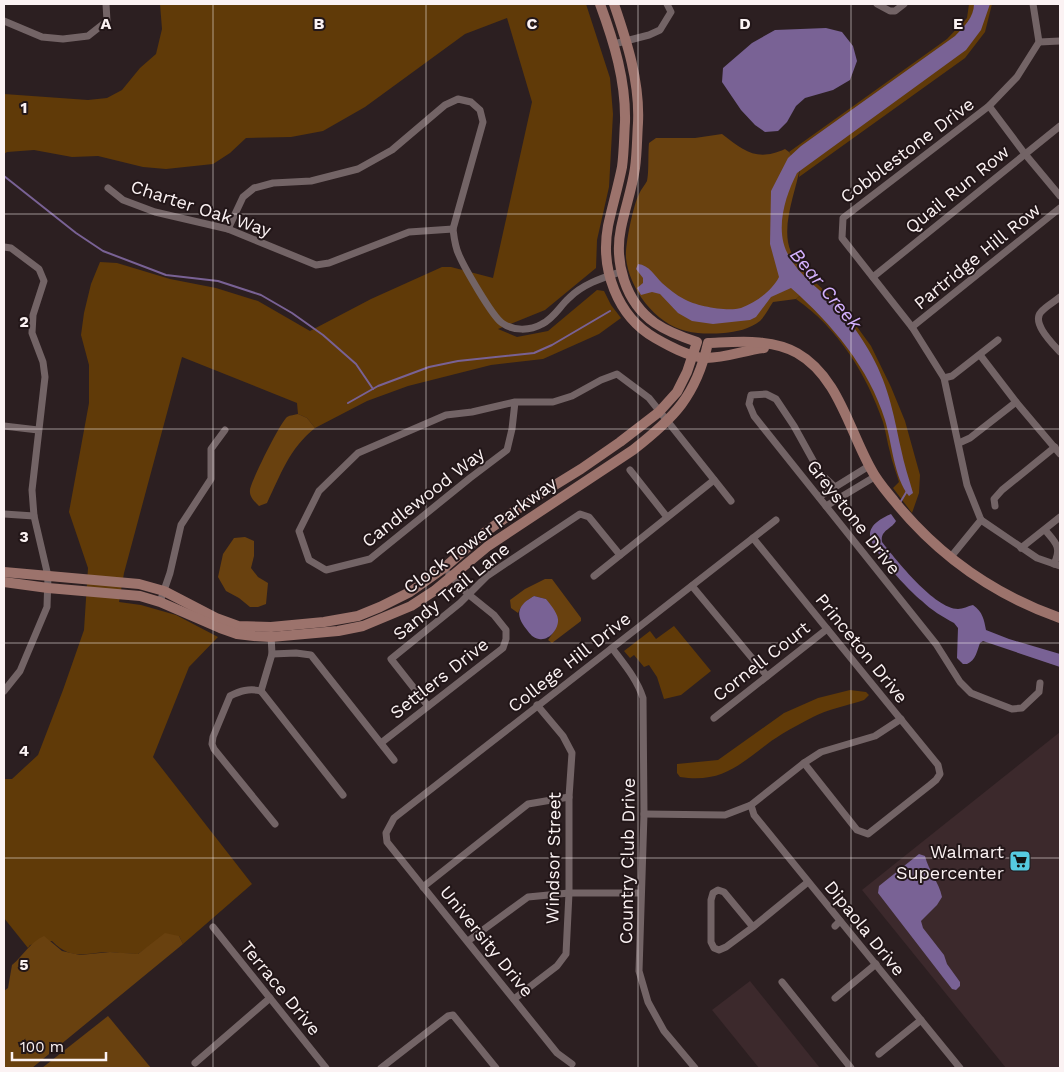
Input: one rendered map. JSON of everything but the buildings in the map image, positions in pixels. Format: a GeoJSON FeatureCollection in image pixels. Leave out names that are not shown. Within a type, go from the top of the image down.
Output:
{"type":"FeatureCollection","features":[{"type":"Feature","properties":{"kind":"street"},"geometry":{"type":"LineString","coordinates":[[4,21],[42,37],[63,39],[88,36],[107,21],[106,4]]}},
{"type":"Feature","properties":{"kind":"street"},"geometry":{"type":"LineString","coordinates":[[600,4],[614,44],[622,82],[625,120],[622,164],[606,241],[609,276],[620,302],[631,318],[646,333],[669,346],[693,355],[704,358],[780,346]]}},
{"type":"Feature","properties":{"kind":"street"},"geometry":{"type":"LineString","coordinates":[[614,4],[627,40],[635,80],[638,120],[635,166],[621,229],[619,248],[620,272],[631,296],[654,322],[674,334],[696,342],[749,342],[780,346],[796,352],[815,366],[832,387],[869,466],[907,517],[950,558],[973,575],[1008,596],[1060,618]]}},
{"type":"Feature","properties":{"kind":"street"},"geometry":{"type":"LineString","coordinates":[[614,44],[649,35],[660,30],[671,12],[667,4]]}},
{"type":"Feature","properties":{"kind":"street"},"geometry":{"type":"LineString","coordinates":[[877,4],[890,11],[895,11],[904,4]]}},
{"type":"Feature","properties":{"kind":"street"},"geometry":{"type":"LineString","coordinates":[[1033,4],[1039,42],[1060,41]]}},
{"type":"Feature","properties":{"kind":"street","name":"Cobblestone Drive"},"geometry":{"type":"LineString","coordinates":[[981,520],[967,485],[944,378],[912,327],[842,238],[843,218],[989,106],[1017,77],[1039,42]]}},
{"type":"Feature","properties":{"kind":"street"},"geometry":{"type":"LineString","coordinates":[[228,230],[243,197],[254,188],[273,183],[311,181],[358,168],[392,150],[445,105],[458,99],[472,102],[480,110],[483,122],[453,229],[458,254],[492,312],[500,321],[512,327],[525,329],[543,324],[574,293],[597,280],[620,272]]}},
{"type":"Feature","properties":{"kind":"street"},"geometry":{"type":"LineString","coordinates":[[989,106],[1060,196]]}},
{"type":"Feature","properties":{"kind":"street"},"geometry":{"type":"LineString","coordinates":[[625,120],[638,120]]}},
{"type":"Feature","properties":{"kind":"street","name":"Quail Run Row"},"geometry":{"type":"LineString","coordinates":[[872,277],[1060,126]]}},
{"type":"Feature","properties":{"kind":"street","name":"Charter Oak Way"},"geometry":{"type":"LineString","coordinates":[[108,188],[123,200],[155,212],[228,230],[316,264],[328,263],[410,232],[453,229]]}},
{"type":"Feature","properties":{"kind":"street","name":"Partridge Hill Row"},"geometry":{"type":"LineString","coordinates":[[912,327],[1060,208]]}},
{"type":"Feature","properties":{"kind":"street"},"geometry":{"type":"LineString","coordinates":[[4,247],[11,248],[39,269],[44,281],[33,315],[32,333],[43,362],[45,377],[32,490],[34,516],[48,576],[47,607],[20,671],[4,691]]}},
{"type":"Feature","properties":{"kind":"street"},"geometry":{"type":"LineString","coordinates":[[1060,297],[1040,313],[1038,319],[1040,328],[1060,352]]}},
{"type":"Feature","properties":{"kind":"street"},"geometry":{"type":"LineString","coordinates":[[944,378],[952,376],[998,340]]}},
{"type":"Feature","properties":{"kind":"street","name":"Clock Tower Parkway"},"geometry":{"type":"LineString","coordinates":[[4,572],[139,584],[164,591],[216,618],[238,626],[271,632],[358,616],[410,592],[444,568],[484,533],[612,447],[659,412],[677,392],[687,372],[696,342]]}},
{"type":"Feature","properties":{"kind":"street","name":"Clock Tower Parkway"},"geometry":{"type":"LineString","coordinates":[[4,582],[140,596],[160,602],[237,634],[338,631],[363,626],[411,606],[434,591],[488,546],[633,450],[652,435],[686,399],[696,383],[708,343]]}},
{"type":"Feature","properties":{"kind":"street"},"geometry":{"type":"LineString","coordinates":[[980,355],[1016,402],[1060,454]]}},
{"type":"Feature","properties":{"kind":"street"},"geometry":{"type":"LineString","coordinates":[[515,402],[553,402],[572,396],[601,380],[617,374],[649,398],[731,501]]}},
{"type":"Feature","properties":{"kind":"street","name":"Greystone Drive"},"geometry":{"type":"LineString","coordinates":[[835,487],[820,473],[794,426],[776,399],[766,394],[751,396],[749,404],[754,416],[936,644],[960,682],[971,692],[1012,709],[1022,708],[1038,692],[1040,683]]}},
{"type":"Feature","properties":{"kind":"street","name":"Candlewood Way"},"geometry":{"type":"LineString","coordinates":[[515,402],[507,450],[370,559],[326,570],[309,560],[299,532],[319,491],[358,453],[446,415],[472,412],[515,402]]}},
{"type":"Feature","properties":{"kind":"street"},"geometry":{"type":"LineString","coordinates":[[959,443],[970,438],[1016,402]]}},
{"type":"Feature","properties":{"kind":"street"},"geometry":{"type":"LineString","coordinates":[[4,426],[38,430]]}},
{"type":"Feature","properties":{"kind":"street"},"geometry":{"type":"LineString","coordinates":[[160,602],[181,525],[212,479],[211,449],[225,430]]}},
{"type":"Feature","properties":{"kind":"street"},"geometry":{"type":"LineString","coordinates":[[995,506],[994,499],[1002,490],[1054,447]]}},
{"type":"Feature","properties":{"kind":"street"},"geometry":{"type":"LineString","coordinates":[[819,497],[869,466]]}},
{"type":"Feature","properties":{"kind":"street"},"geometry":{"type":"LineString","coordinates":[[630,470],[667,517]]}},
{"type":"Feature","properties":{"kind":"street"},"geometry":{"type":"LineString","coordinates":[[826,506],[876,476]]}},
{"type":"Feature","properties":{"kind":"street"},"geometry":{"type":"LineString","coordinates":[[594,576],[714,480]]}},
{"type":"Feature","properties":{"kind":"street"},"geometry":{"type":"LineString","coordinates":[[4,514],[34,516]]}},
{"type":"Feature","properties":{"kind":"street","name":"Sandy Trail Lane"},"geometry":{"type":"LineString","coordinates":[[428,706],[391,659],[460,603],[487,576],[512,558],[550,536],[580,514],[589,517],[620,555]]}},
{"type":"Feature","properties":{"kind":"street"},"geometry":{"type":"LineString","coordinates":[[1021,548],[1060,517]]}},
{"type":"Feature","properties":{"kind":"street","name":"College Hill Drive"},"geometry":{"type":"LineString","coordinates":[[386,833],[394,818],[776,520]]}},
{"type":"Feature","properties":{"kind":"street"},"geometry":{"type":"LineString","coordinates":[[950,558],[981,520],[1037,558],[1057,565],[1057,544],[1046,530]]}},
{"type":"Feature","properties":{"kind":"street","name":"Princeton Drive"},"geometry":{"type":"LineString","coordinates":[[753,538],[938,765],[940,774],[936,780],[868,834],[857,830],[804,763]]}},
{"type":"Feature","properties":{"kind":"street","name":"Settlers Drive"},"geometry":{"type":"LineString","coordinates":[[381,743],[503,648],[506,630],[494,615],[468,594],[444,568]]}},
{"type":"Feature","properties":{"kind":"street"},"geometry":{"type":"LineString","coordinates":[[692,586],[767,676]]}},
{"type":"Feature","properties":{"kind":"street","name":"Cornell Court"},"geometry":{"type":"LineString","coordinates":[[714,718],[827,629]]}},
{"type":"Feature","properties":{"kind":"street"},"geometry":{"type":"LineString","coordinates":[[260,690],[272,654],[271,632]]}},
{"type":"Feature","properties":{"kind":"street","name":"Country Club Drive"},"geometry":{"type":"LineString","coordinates":[[612,648],[640,687],[644,698],[644,814],[639,971],[648,1002],[664,1031],[695,1068]]}},
{"type":"Feature","properties":{"kind":"street"},"geometry":{"type":"LineString","coordinates":[[272,654],[296,653],[310,655],[394,760]]}},
{"type":"Feature","properties":{"kind":"street"},"geometry":{"type":"LineString","coordinates":[[275,824],[214,749],[212,744],[213,737],[230,696],[244,690],[260,690],[343,794]]}},
{"type":"Feature","properties":{"kind":"street","name":"Windsor Street"},"geometry":{"type":"LineString","coordinates":[[514,999],[557,966],[566,954],[569,893],[569,797],[572,753],[563,736],[537,705]]}},
{"type":"Feature","properties":{"kind":"street"},"geometry":{"type":"LineString","coordinates":[[644,814],[725,815],[751,805],[821,752],[875,736],[901,719]]}},
{"type":"Feature","properties":{"kind":"street"},"geometry":{"type":"LineString","coordinates":[[423,887],[528,804],[569,797]]}},
{"type":"Feature","properties":{"kind":"street","name":"Dipaola Drive"},"geometry":{"type":"LineString","coordinates":[[751,805],[754,815],[808,882],[837,924],[876,964],[960,1068]]}},
{"type":"Feature","properties":{"kind":"street","name":"University Drive"},"geometry":{"type":"LineString","coordinates":[[386,833],[387,842],[423,887],[557,1053],[572,1064]]}},
{"type":"Feature","properties":{"kind":"street"},"geometry":{"type":"LineString","coordinates":[[752,927],[724,892],[718,890],[713,893],[711,900],[711,942],[714,948],[722,949],[752,927],[808,882]]}},
{"type":"Feature","properties":{"kind":"street"},"geometry":{"type":"LineString","coordinates":[[468,941],[528,898],[569,893],[640,893]]}},
{"type":"Feature","properties":{"kind":"street","name":"Terrace Drive"},"geometry":{"type":"LineString","coordinates":[[213,926],[326,1068]]}},
{"type":"Feature","properties":{"kind":"street"},"geometry":{"type":"LineString","coordinates":[[835,998],[876,964]]}},
{"type":"Feature","properties":{"kind":"street"},"geometry":{"type":"LineString","coordinates":[[782,982],[851,1068]]}},
{"type":"Feature","properties":{"kind":"street"},"geometry":{"type":"LineString","coordinates":[[195,1063],[270,998]]}},
{"type":"Feature","properties":{"kind":"street"},"geometry":{"type":"LineString","coordinates":[[381,1068],[448,1016],[452,1015],[496,1068]]}},
{"type":"Feature","properties":{"kind":"street"},"geometry":{"type":"LineString","coordinates":[[878,1054],[921,1020]]}},
{"type":"Feature","properties":{"kind":"shaded area"},"geometry":{"type":"Polygon","coordinates":[[[160,4],[586,4],[610,78],[613,114],[609,187],[597,240],[596,268],[545,310],[498,329],[517,337],[548,331],[597,290],[604,291],[611,305],[621,318],[599,334],[543,359],[491,365],[408,386],[367,401],[315,428],[307,418],[298,414],[297,403],[182,357],[124,573],[119,602],[141,605],[176,615],[218,637],[189,667],[153,757],[252,884],[183,944],[179,936],[151,945],[138,954],[111,952],[73,954],[59,948],[52,941],[30,945],[28,948],[4,918],[4,779],[12,779],[38,755],[84,630],[88,568],[69,512],[89,403],[89,365],[81,335],[91,284],[100,262],[117,263],[170,279],[216,288],[258,301],[310,331],[371,299],[442,267],[451,267],[493,278],[532,102],[507,18],[465,34],[365,107],[323,131],[291,137],[246,138],[230,153],[213,164],[166,169],[143,167],[98,156],[72,157],[34,150],[7,152],[4,154],[4,94],[88,100],[107,98],[122,90],[140,68],[156,54],[162,29],[160,4]]]}},
{"type":"Feature","properties":{"kind":"shaded area"},"geometry":{"type":"Polygon","coordinates":[[[969,4],[992,4],[985,32],[965,58],[799,177],[800,167],[789,152],[947,39],[967,18],[969,4]]]}},
{"type":"Feature","properties":{"kind":"shaded area"},"geometry":{"type":"Polygon","coordinates":[[[974,4],[990,4],[981,30],[966,50],[797,173],[785,203],[783,214],[782,236],[793,263],[804,276],[834,303],[857,331],[875,362],[892,410],[913,493],[909,496],[900,480],[885,420],[869,382],[835,332],[791,288],[771,297],[756,317],[750,320],[713,324],[692,321],[678,313],[660,294],[652,292],[641,295],[637,288],[643,283],[643,278],[636,269],[638,264],[645,266],[675,294],[689,302],[704,306],[720,309],[741,308],[763,296],[779,277],[770,244],[771,191],[788,158],[801,146],[955,36],[970,17],[974,4]]]}},
{"type":"Feature","properties":{"kind":"shaded area"},"geometry":{"type":"Polygon","coordinates":[[[826,28],[842,32],[853,46],[857,61],[850,80],[833,90],[805,98],[796,106],[787,122],[778,131],[765,132],[755,125],[741,110],[722,82],[723,68],[752,43],[775,30],[826,28]]]}},
{"type":"Feature","properties":{"kind":"shaded area"},"geometry":{"type":"Polygon","coordinates":[[[722,134],[751,153],[766,155],[785,149],[800,167],[788,221],[788,242],[793,256],[815,282],[796,299],[773,302],[760,321],[747,328],[724,333],[695,333],[675,327],[664,321],[646,303],[632,281],[628,269],[626,258],[627,244],[637,200],[647,181],[649,143],[656,138],[695,138],[722,134]]]}},
{"type":"Feature","properties":{"kind":"shaded area"},"geometry":{"type":"Polygon","coordinates":[[[815,282],[844,309],[871,346],[891,387],[905,421],[920,475],[919,493],[912,513],[893,488],[899,482],[883,422],[860,370],[838,338],[796,299],[815,282]]]}},
{"type":"Feature","properties":{"kind":"shaded area"},"geometry":{"type":"Polygon","coordinates":[[[298,414],[307,418],[315,428],[298,444],[292,453],[267,503],[259,506],[250,495],[255,476],[283,421],[288,416],[298,414]]]}},
{"type":"Feature","properties":{"kind":"shaded area"},"geometry":{"type":"Polygon","coordinates":[[[891,514],[896,521],[884,532],[882,542],[906,571],[928,593],[949,607],[960,609],[973,605],[981,613],[986,630],[1060,654],[1060,667],[983,641],[980,643],[972,660],[967,664],[963,664],[957,658],[958,628],[954,623],[929,607],[909,589],[891,570],[871,541],[870,535],[874,525],[891,514]]]}},
{"type":"Feature","properties":{"kind":"shaded area"},"geometry":{"type":"Polygon","coordinates":[[[245,537],[254,541],[254,556],[251,568],[258,577],[268,583],[266,604],[258,607],[250,607],[226,591],[218,577],[223,554],[234,538],[245,537]]]}},
{"type":"Feature","properties":{"kind":"shaded area"},"geometry":{"type":"Polygon","coordinates":[[[545,579],[552,579],[581,618],[581,621],[552,643],[548,640],[555,630],[558,619],[546,599],[534,596],[521,607],[518,613],[511,608],[510,600],[525,589],[545,579]]]}},
{"type":"Feature","properties":{"kind":"shaded area"},"geometry":{"type":"Polygon","coordinates":[[[534,596],[546,599],[555,611],[558,619],[557,627],[553,634],[543,639],[533,637],[519,615],[521,606],[534,596]]]}},
{"type":"Feature","properties":{"kind":"shaded area"},"geometry":{"type":"Polygon","coordinates":[[[674,626],[711,671],[681,695],[664,699],[657,677],[649,665],[644,667],[634,655],[630,658],[624,651],[650,631],[656,639],[674,626]]]}},
{"type":"Feature","properties":{"kind":"shaded area"},"geometry":{"type":"Polygon","coordinates":[[[850,690],[866,692],[869,695],[864,700],[818,714],[801,723],[769,742],[736,767],[724,773],[712,777],[697,778],[680,777],[677,773],[677,764],[718,760],[784,713],[818,698],[850,690]]]}},
{"type":"Feature","properties":{"kind":"shaded area"},"geometry":{"type":"Polygon","coordinates":[[[1060,732],[1060,1068],[1006,1068],[862,890],[1060,732]]]}},
{"type":"Feature","properties":{"kind":"shaded area"},"geometry":{"type":"Polygon","coordinates":[[[919,854],[925,856],[942,897],[937,905],[921,921],[923,928],[944,955],[947,964],[960,982],[960,986],[956,990],[952,989],[878,893],[879,886],[919,854]]]}},
{"type":"Feature","properties":{"kind":"shaded area"},"geometry":{"type":"Polygon","coordinates":[[[165,933],[179,936],[183,944],[32,1068],[4,1068],[4,991],[8,988],[12,965],[35,942],[44,936],[62,951],[80,955],[110,952],[138,954],[165,933]]]}},
{"type":"Feature","properties":{"kind":"shaded area"},"geometry":{"type":"Polygon","coordinates":[[[750,981],[820,1068],[759,1068],[712,1010],[750,981]]]}},
{"type":"Feature","properties":{"kind":"shaded area"},"geometry":{"type":"Polygon","coordinates":[[[108,1016],[151,1068],[42,1068],[108,1016]]]}},
{"type":"Feature","properties":{"kind":"waterway"},"geometry":{"type":"LineString","coordinates":[[4,176],[76,233],[103,251],[166,275],[218,281],[261,295],[292,313],[323,335],[356,364],[373,389]]}},
{"type":"Feature","properties":{"kind":"waterway"},"geometry":{"type":"LineString","coordinates":[[348,403],[378,386],[429,367],[458,361],[534,353],[552,345],[610,311]]}},
{"type":"Feature","properties":{"kind":"waterway","name":"Bear Creek"},"geometry":{"type":"LineString","coordinates":[[901,501],[907,491]]}},
{"type":"Feature","properties":{"kind":"place","name":"Walmart Supercenter"},"geometry":{"type":"Point","coordinates":[1020,861]}}]}
